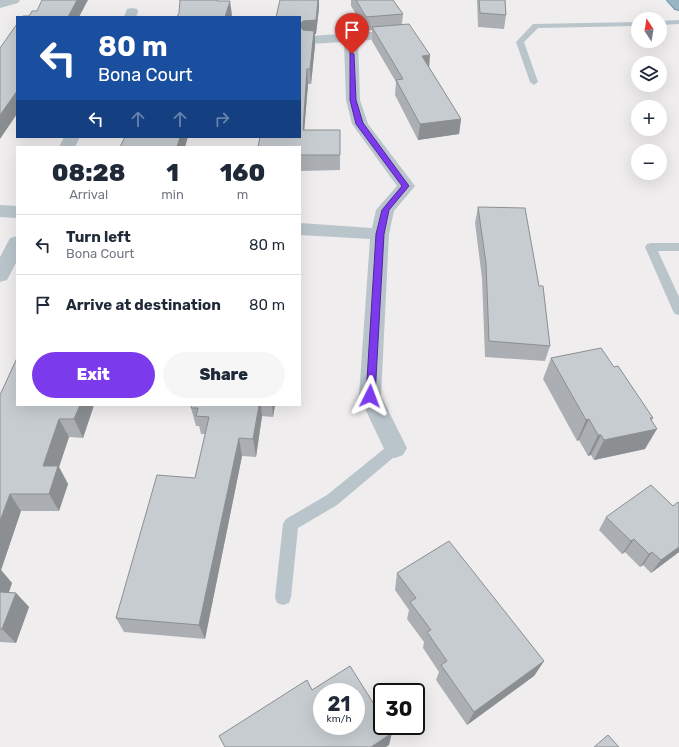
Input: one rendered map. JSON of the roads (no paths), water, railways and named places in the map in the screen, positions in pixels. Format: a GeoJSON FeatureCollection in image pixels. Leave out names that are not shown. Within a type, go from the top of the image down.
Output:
{"type":"FeatureCollection","features":[{"type":"Feature","properties":{"kind":"highway"},"geometry":{"type":"LineString","coordinates":[[673,0],[679,6]]}},
{"type":"Feature","properties":{"kind":"street"},"geometry":{"type":"LineString","coordinates":[[0,4],[14,0]]}},
{"type":"Feature","properties":{"kind":"street"},"geometry":{"type":"LineString","coordinates":[[309,40],[402,34]]}},
{"type":"Feature","properties":{"kind":"street"},"geometry":{"type":"LineString","coordinates":[[351,38],[353,100],[360,124],[406,186],[386,210],[380,234],[370,396],[395,448]]}},
{"type":"Feature","properties":{"kind":"street"},"geometry":{"type":"LineString","coordinates":[[0,211],[16,212]]}},
{"type":"Feature","properties":{"kind":"street"},"geometry":{"type":"LineString","coordinates":[[301,229],[380,234]]}},
{"type":"Feature","properties":{"kind":"street"},"geometry":{"type":"LineString","coordinates":[[0,276],[16,244]]}},
{"type":"Feature","properties":{"kind":"lane"},"geometry":{"type":"LineString","coordinates":[[667,22],[679,22]]}},
{"type":"Feature","properties":{"kind":"lane"},"geometry":{"type":"LineString","coordinates":[[534,82],[520,42],[536,26],[631,24]]}},
{"type":"Feature","properties":{"kind":"lane"},"geometry":{"type":"LineString","coordinates":[[679,247],[651,247],[679,311]]}},
{"type":"Feature","properties":{"kind":"lane"},"geometry":{"type":"LineString","coordinates":[[282,596],[291,524],[332,500],[395,448]]}}]}
